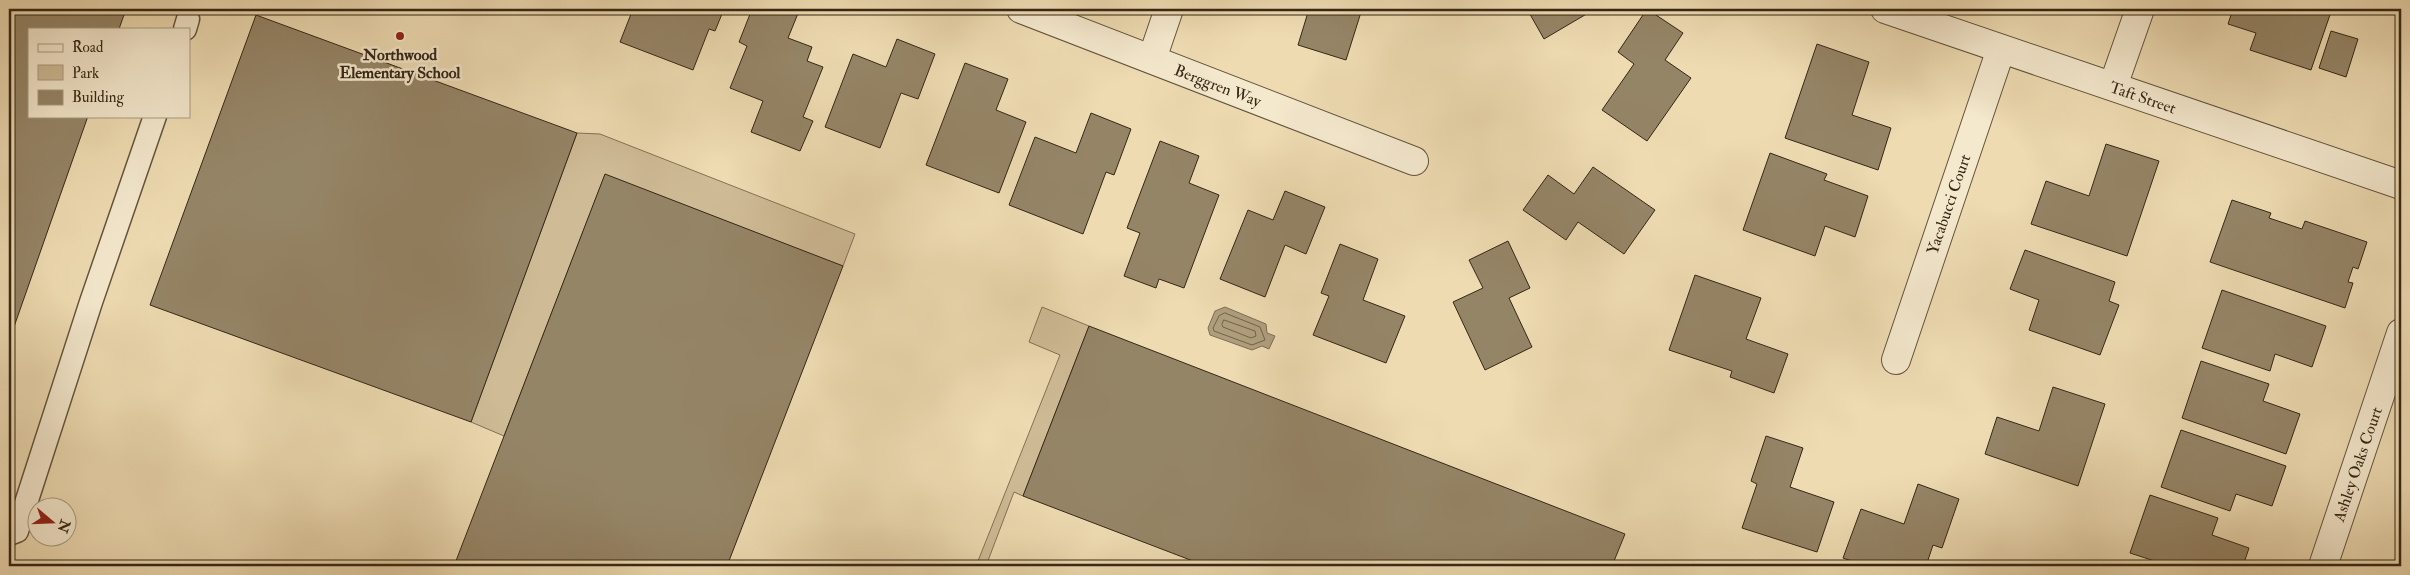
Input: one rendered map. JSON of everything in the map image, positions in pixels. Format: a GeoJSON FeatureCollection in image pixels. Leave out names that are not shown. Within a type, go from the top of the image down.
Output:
{"type":"FeatureCollection","features":[{"type":"Feature","properties":{"kind":"street","name":"Berggren Way"},"geometry":{"type":"LineString","coordinates":[[1021,9],[1414,161]]}},
{"type":"Feature","properties":{"kind":"street"},"geometry":{"type":"LineString","coordinates":[[1152,59],[1169,9]]}},
{"type":"Feature","properties":{"kind":"street","name":"Taft Street"},"geometry":{"type":"LineString","coordinates":[[1885,9],[2401,185]]}},
{"type":"Feature","properties":{"kind":"street"},"geometry":{"type":"LineString","coordinates":[[2113,86],[2140,9]]}},
{"type":"Feature","properties":{"kind":"street","name":"Yacabucci Court"},"geometry":{"type":"LineString","coordinates":[[1896,360],[2001,48]]}},
{"type":"Feature","properties":{"kind":"street","name":"Ashley Oaks Court"},"geometry":{"type":"LineString","coordinates":[[2323,566],[2401,333]]}},
{"type":"Feature","properties":{"kind":"lane"},"geometry":{"type":"LineString","coordinates":[[9,534],[17,531],[91,302],[154,118]]}},
{"type":"Feature","properties":{"kind":"green space"},"geometry":{"type":"Polygon","coordinates":[[[577,133],[600,134],[855,234],[843,266],[605,175],[504,436],[471,422],[577,133]]]}},
{"type":"Feature","properties":{"kind":"green space"},"geometry":{"type":"Polygon","coordinates":[[[1042,307],[1089,326],[1023,496],[1014,492],[986,566],[976,566],[1060,355],[1029,342],[1042,307]]]}},
{"type":"Feature","properties":{"kind":"water"},"geometry":{"type":"Polygon","coordinates":[[[1225,307],[1266,324],[1267,333],[1275,336],[1269,349],[1262,346],[1252,350],[1210,335],[1208,328],[1215,311],[1225,307]]]}},
{"type":"Feature","properties":{"kind":"building"},"geometry":{"type":"Polygon","coordinates":[[[9,9],[126,9],[119,28],[28,28],[28,118],[87,118],[9,341],[9,9]]]}},
{"type":"Feature","properties":{"kind":"building"},"geometry":{"type":"Polygon","coordinates":[[[633,9],[724,9],[715,31],[709,29],[693,70],[620,42],[633,9]]]}},
{"type":"Feature","properties":{"kind":"building"},"geometry":{"type":"Polygon","coordinates":[[[752,9],[793,9],[799,11],[788,38],[812,47],[807,61],[823,67],[803,117],[813,121],[800,151],[751,132],[763,101],[730,88],[747,46],[739,42],[752,9]]]}},
{"type":"Feature","properties":{"kind":"building"},"geometry":{"type":"Polygon","coordinates":[[[1309,9],[1362,9],[1346,60],[1298,45],[1309,9]]]}},
{"type":"Feature","properties":{"kind":"building"},"geometry":{"type":"Polygon","coordinates":[[[1527,9],[1595,9],[1544,39],[1527,9]]]}},
{"type":"Feature","properties":{"kind":"building"},"geometry":{"type":"Polygon","coordinates":[[[1647,9],[1683,33],[1665,60],[1691,78],[1647,141],[1602,110],[1634,64],[1618,52],[1647,9]]]}},
{"type":"Feature","properties":{"kind":"building"},"geometry":{"type":"Polygon","coordinates":[[[2233,9],[2332,9],[2311,70],[2250,50],[2256,33],[2228,24],[2233,9]]]}},
{"type":"Feature","properties":{"kind":"building"},"geometry":{"type":"Polygon","coordinates":[[[256,15],[577,133],[471,422],[150,305],[256,15]]]}},
{"type":"Feature","properties":{"kind":"building"},"geometry":{"type":"Polygon","coordinates":[[[2331,31],[2358,39],[2346,77],[2319,68],[2331,31]]]}},
{"type":"Feature","properties":{"kind":"building"},"geometry":{"type":"Polygon","coordinates":[[[897,39],[935,54],[918,99],[901,93],[880,148],[825,127],[853,54],[886,67],[897,39]]]}},
{"type":"Feature","properties":{"kind":"building"},"geometry":{"type":"Polygon","coordinates":[[[1817,44],[1869,62],[1852,115],[1891,128],[1878,170],[1785,138],[1817,44]]]}},
{"type":"Feature","properties":{"kind":"building"},"geometry":{"type":"Polygon","coordinates":[[[965,63],[1008,79],[996,110],[1026,122],[999,193],[926,165],[965,63]]]}},
{"type":"Feature","properties":{"kind":"building"},"geometry":{"type":"Polygon","coordinates":[[[1091,113],[1131,129],[1114,175],[1106,172],[1083,234],[1009,205],[1035,137],[1076,153],[1091,113]]]}},
{"type":"Feature","properties":{"kind":"building"},"geometry":{"type":"Polygon","coordinates":[[[1160,141],[1199,156],[1189,183],[1219,195],[1184,288],[1159,279],[1156,288],[1124,276],[1140,233],[1127,228],[1160,141]]]}},
{"type":"Feature","properties":{"kind":"building"},"geometry":{"type":"Polygon","coordinates":[[[2106,144],[2159,161],[2127,256],[2031,224],[2046,181],[2089,196],[2106,144]]]}},
{"type":"Feature","properties":{"kind":"building"},"geometry":{"type":"Polygon","coordinates":[[[1770,153],[1827,174],[1824,180],[1868,196],[1855,237],[1825,226],[1815,256],[1743,230],[1770,153]]]}},
{"type":"Feature","properties":{"kind":"building"},"geometry":{"type":"Polygon","coordinates":[[[1593,167],[1655,210],[1624,254],[1578,222],[1566,240],[1523,210],[1548,175],[1574,194],[1593,167]]]}},
{"type":"Feature","properties":{"kind":"building"},"geometry":{"type":"Polygon","coordinates":[[[605,174],[843,266],[727,566],[454,566],[605,174]]]}},
{"type":"Feature","properties":{"kind":"building"},"geometry":{"type":"Polygon","coordinates":[[[1285,191],[1325,207],[1306,254],[1285,245],[1265,297],[1220,279],[1248,210],[1273,220],[1285,191]]]}},
{"type":"Feature","properties":{"kind":"building"},"geometry":{"type":"Polygon","coordinates":[[[2232,200],[2271,213],[2269,218],[2302,229],[2305,221],[2367,242],[2358,269],[2353,267],[2348,282],[2353,283],[2345,308],[2210,262],[2232,200]]]}},
{"type":"Feature","properties":{"kind":"building"},"geometry":{"type":"Polygon","coordinates":[[[1508,241],[1530,288],[1509,298],[1532,347],[1485,370],[1453,302],[1483,288],[1469,260],[1508,241]]]}},
{"type":"Feature","properties":{"kind":"building"},"geometry":{"type":"Polygon","coordinates":[[[1340,244],[1378,259],[1363,300],[1405,316],[1386,363],[1313,335],[1329,296],[1321,293],[1340,244]]]}},
{"type":"Feature","properties":{"kind":"building"},"geometry":{"type":"Polygon","coordinates":[[[2025,250],[2115,282],[2109,301],[2119,305],[2100,355],[2029,330],[2039,300],[2010,289],[2025,250]]]}},
{"type":"Feature","properties":{"kind":"building"},"geometry":{"type":"Polygon","coordinates":[[[1695,275],[1761,298],[1746,339],[1788,354],[1774,393],[1730,377],[1732,371],[1669,350],[1695,275]]]}},
{"type":"Feature","properties":{"kind":"building"},"geometry":{"type":"Polygon","coordinates":[[[2222,290],[2326,326],[2312,367],[2275,354],[2270,371],[2202,348],[2222,290]]]}},
{"type":"Feature","properties":{"kind":"building"},"geometry":{"type":"Polygon","coordinates":[[[1089,326],[1625,534],[1612,566],[1206,566],[1023,496],[1089,326]]]}},
{"type":"Feature","properties":{"kind":"building"},"geometry":{"type":"Polygon","coordinates":[[[2201,361],[2269,384],[2263,401],[2300,414],[2286,454],[2182,418],[2201,361]]]}},
{"type":"Feature","properties":{"kind":"building"},"geometry":{"type":"Polygon","coordinates":[[[2053,387],[2105,404],[2078,486],[1985,454],[1997,417],[2039,431],[2053,387]]]}},
{"type":"Feature","properties":{"kind":"building"},"geometry":{"type":"Polygon","coordinates":[[[2181,430],[2286,466],[2272,506],[2236,494],[2230,511],[2161,487],[2181,430]]]}},
{"type":"Feature","properties":{"kind":"building"},"geometry":{"type":"Polygon","coordinates":[[[1766,436],[1803,448],[1790,487],[1834,502],[1817,552],[1742,528],[1757,484],[1751,481],[1766,436]]]}},
{"type":"Feature","properties":{"kind":"building"},"geometry":{"type":"Polygon","coordinates":[[[1918,484],[1959,499],[1942,548],[1933,545],[1926,566],[1866,566],[1843,558],[1861,509],[1904,524],[1918,484]]]}},
{"type":"Feature","properties":{"kind":"building"},"geometry":{"type":"Polygon","coordinates":[[[2150,495],[2218,518],[2212,535],[2249,548],[2243,566],[2170,566],[2130,553],[2150,495]]]}},
{"type":"Feature","properties":{"kind":"place","name":"Northwood Elementary School"},"geometry":{"type":"Point","coordinates":[400,36]}}]}
